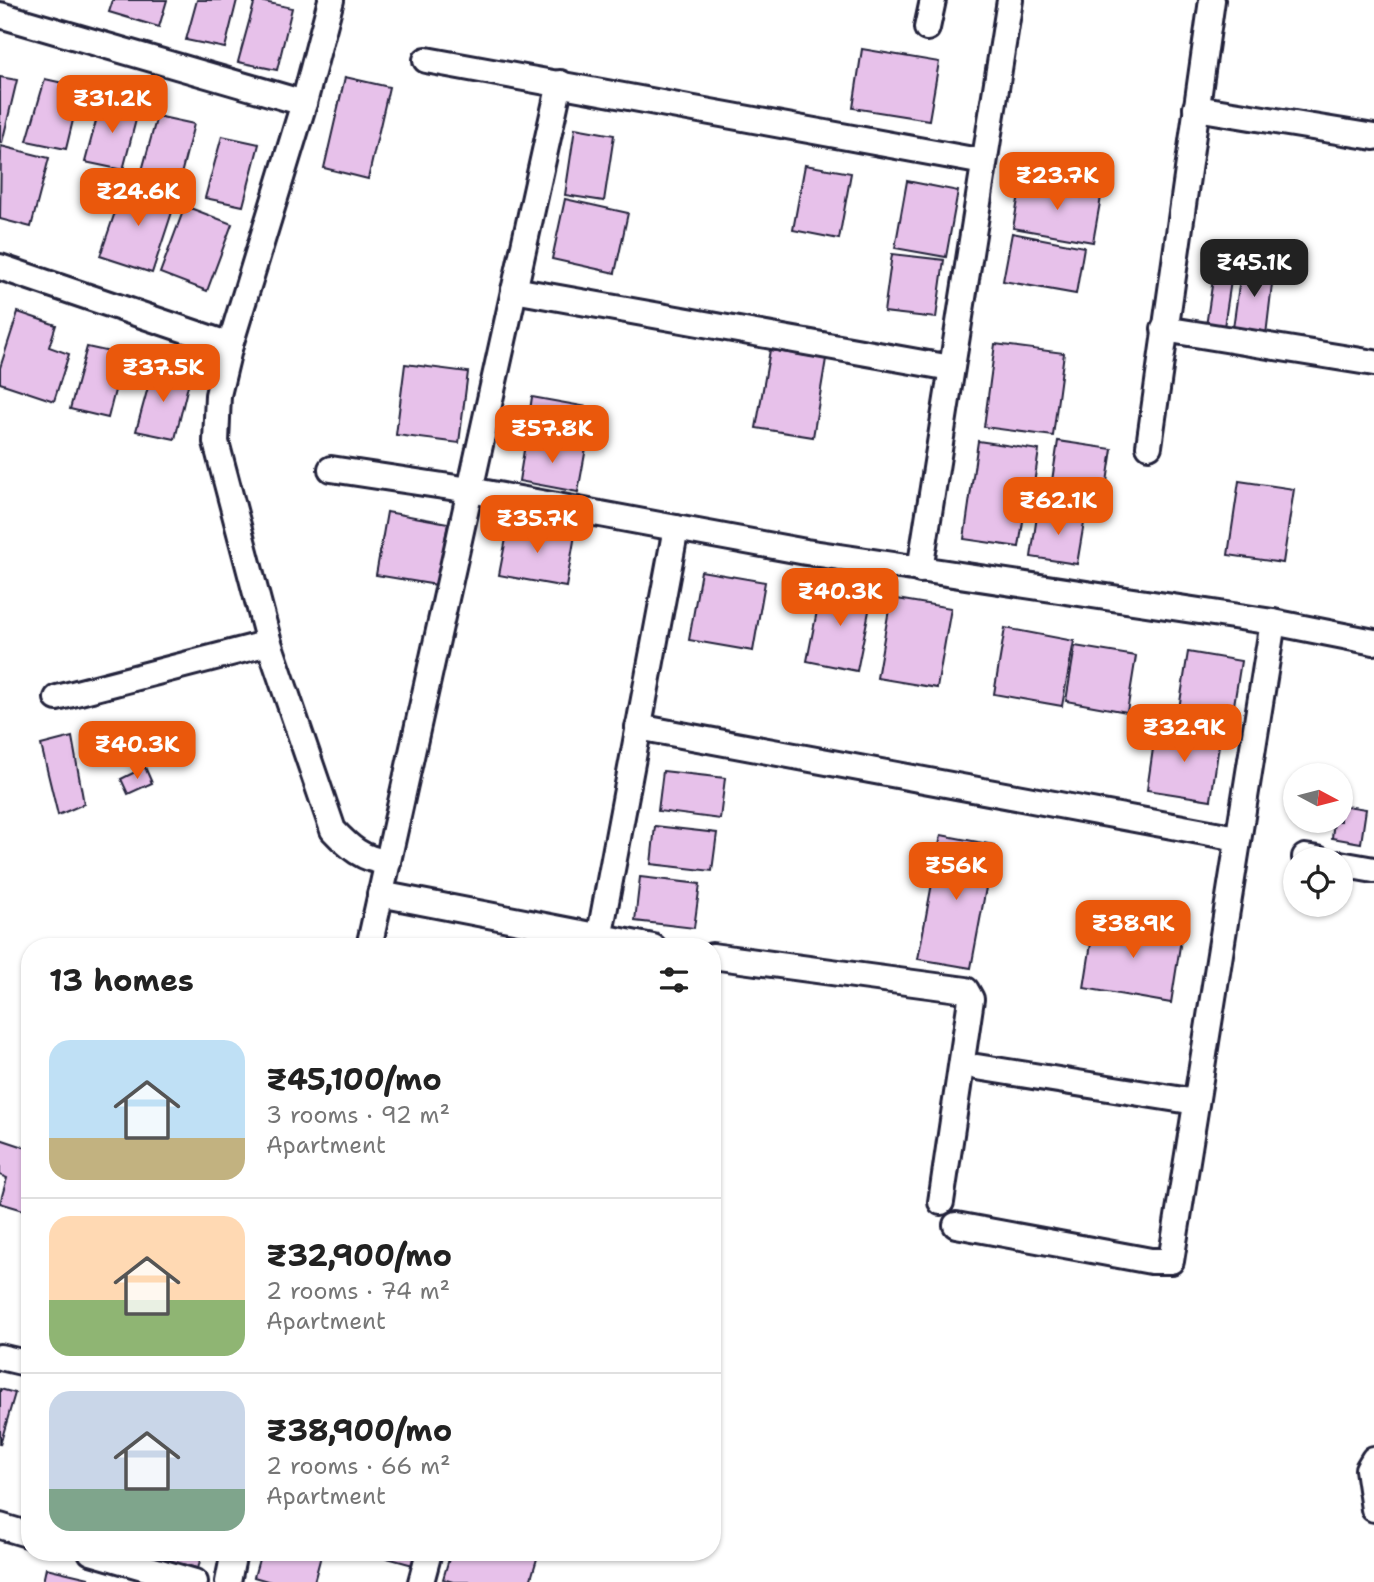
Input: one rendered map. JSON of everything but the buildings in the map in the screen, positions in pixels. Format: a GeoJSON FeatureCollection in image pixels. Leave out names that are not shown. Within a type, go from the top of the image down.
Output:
{"type":"FeatureCollection","features":[{"type":"Feature","properties":{"kind":"street"},"geometry":{"type":"LineString","coordinates":[[331,0],[304,103],[230,345],[218,395],[216,442],[269,643],[333,830],[352,850],[374,861],[388,862]]}},
{"type":"Feature","properties":{"kind":"street"},"geometry":{"type":"LineString","coordinates":[[927,28],[933,0]]}},
{"type":"Feature","properties":{"kind":"street"},"geometry":{"type":"LineString","coordinates":[[920,570],[1010,0]]}},
{"type":"Feature","properties":{"kind":"street"},"geometry":{"type":"LineString","coordinates":[[1149,446],[1212,0]]}},
{"type":"Feature","properties":{"kind":"street"},"geometry":{"type":"LineString","coordinates":[[0,15],[304,103]]}},
{"type":"Feature","properties":{"kind":"street"},"geometry":{"type":"LineString","coordinates":[[426,60],[984,162]]}},
{"type":"Feature","properties":{"kind":"street"},"geometry":{"type":"LineString","coordinates":[[371,938],[560,83]]}},
{"type":"Feature","properties":{"kind":"street"},"geometry":{"type":"LineString","coordinates":[[1196,108],[1374,136]]}},
{"type":"Feature","properties":{"kind":"street"},"geometry":{"type":"LineString","coordinates":[[0,267],[230,345]]}},
{"type":"Feature","properties":{"kind":"street"},"geometry":{"type":"LineString","coordinates":[[514,290],[951,368]]}},
{"type":"Feature","properties":{"kind":"street"},"geometry":{"type":"LineString","coordinates":[[1164,329],[1374,363]]}},
{"type":"Feature","properties":{"kind":"street"},"geometry":{"type":"LineString","coordinates":[[331,469],[470,490],[920,570],[1273,622],[1374,642]]}},
{"type":"Feature","properties":{"kind":"street"},"geometry":{"type":"LineString","coordinates":[[599,938],[676,528]]}},
{"type":"Feature","properties":{"kind":"street"},"geometry":{"type":"LineString","coordinates":[[956,1225],[1151,1261],[1171,1261],[1273,622]]}},
{"type":"Feature","properties":{"kind":"street"},"geometry":{"type":"LineString","coordinates":[[57,698],[269,643]]}},
{"type":"Feature","properties":{"kind":"street"},"geometry":{"type":"LineString","coordinates":[[638,727],[1237,838]]}},
{"type":"Feature","properties":{"kind":"street"},"geometry":{"type":"LineString","coordinates":[[1353,866],[1374,870]]}},
{"type":"Feature","properties":{"kind":"street"},"geometry":{"type":"LineString","coordinates":[[380,894],[594,938]]}},
{"type":"Feature","properties":{"kind":"street"},"geometry":{"type":"LineString","coordinates":[[721,957],[966,990],[971,999],[941,1202]]}},
{"type":"Feature","properties":{"kind":"street"},"geometry":{"type":"LineString","coordinates":[[977,1067],[1196,1102]]}},
{"type":"Feature","properties":{"kind":"street"},"geometry":{"type":"LineString","coordinates":[[0,1357],[21,1362]]}},
{"type":"Feature","properties":{"kind":"street"},"geometry":{"type":"LineString","coordinates":[[1374,1459],[1368,1469],[1374,1509]]}},
{"type":"Feature","properties":{"kind":"street"},"geometry":{"type":"LineString","coordinates":[[0,1526],[21,1532]]}},
{"type":"Feature","properties":{"kind":"street"},"geometry":{"type":"LineString","coordinates":[[122,1561],[195,1582]]}},
{"type":"Feature","properties":{"kind":"street"},"geometry":{"type":"LineString","coordinates":[[228,1582],[232,1561]]}},
{"type":"Feature","properties":{"kind":"street"},"geometry":{"type":"LineString","coordinates":[[421,1582],[427,1561]]}}]}
